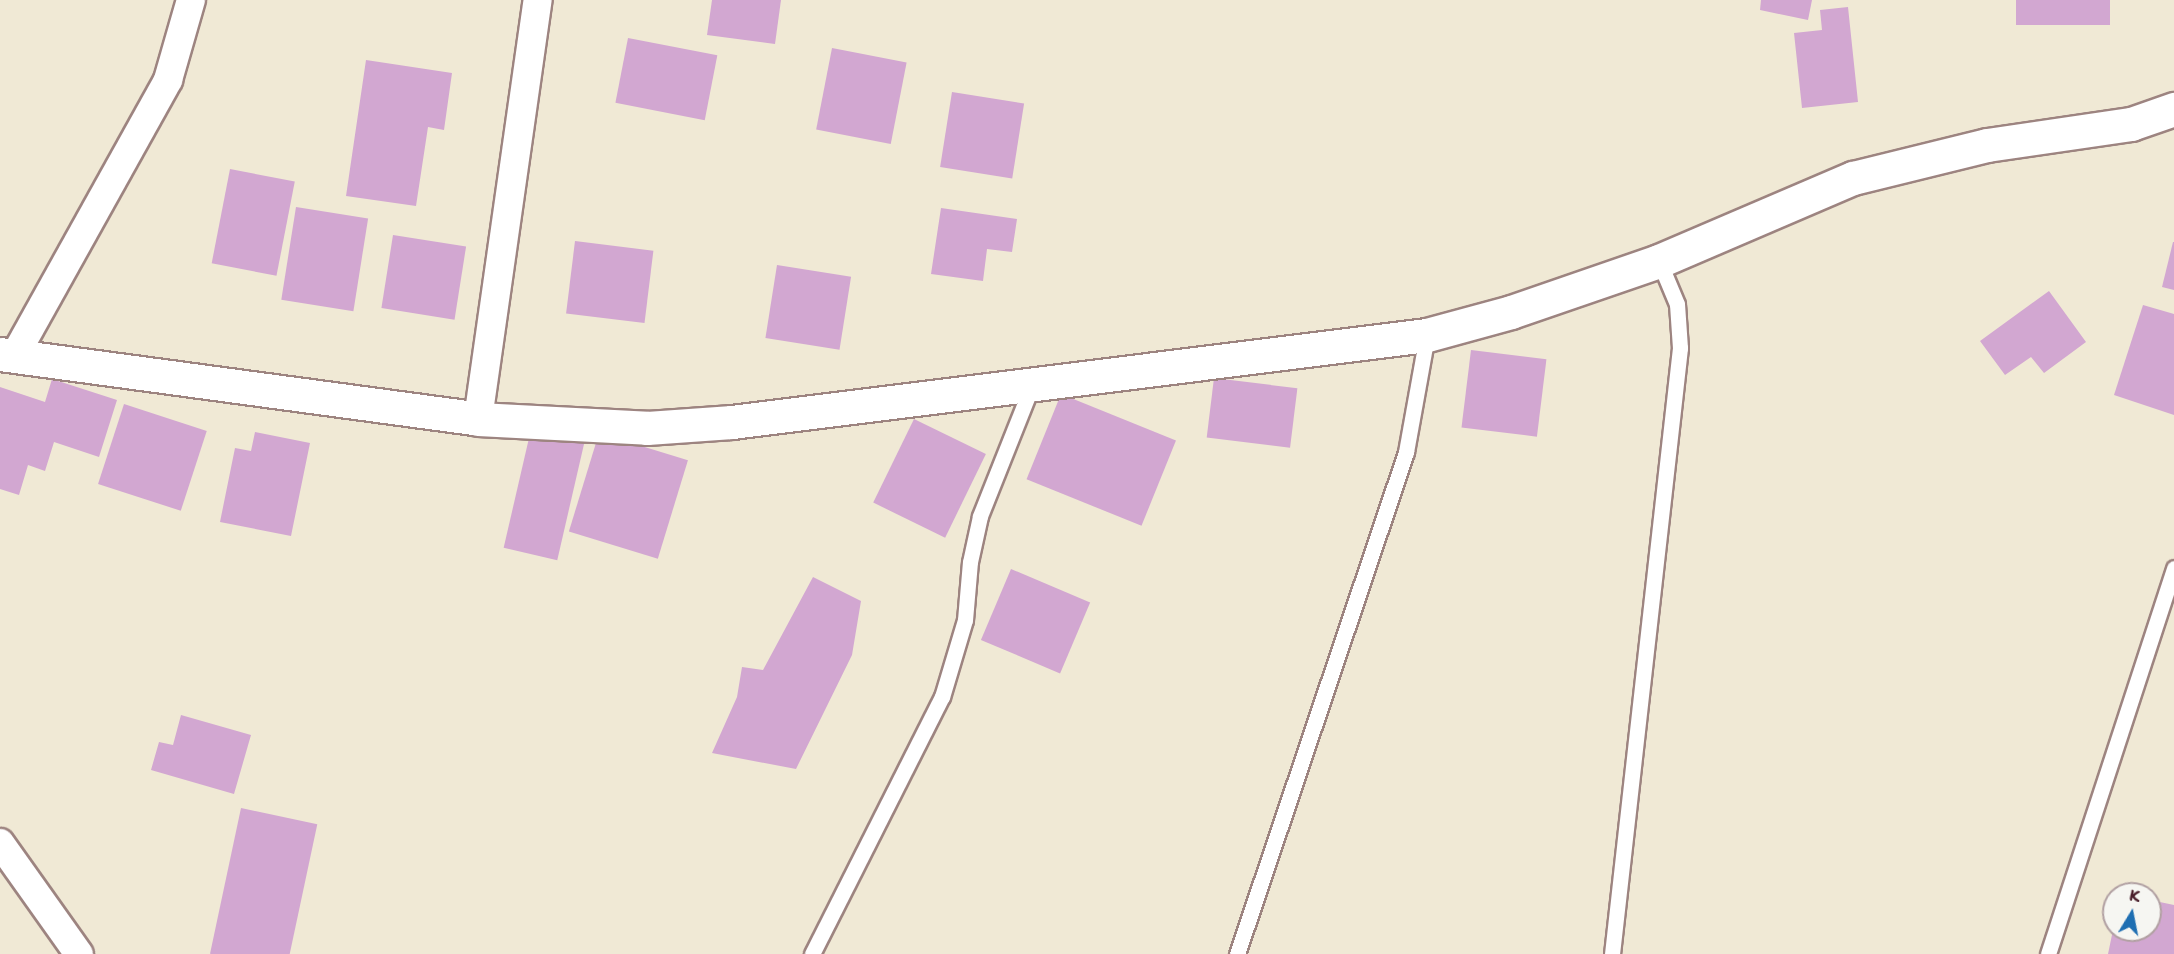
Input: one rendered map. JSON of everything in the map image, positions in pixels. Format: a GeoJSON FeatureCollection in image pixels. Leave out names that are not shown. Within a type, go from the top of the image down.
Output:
{"type":"FeatureCollection","features":[{"type":"Feature","properties":{"kind":"street"},"geometry":{"type":"LineString","coordinates":[[191,0],[180,51],[168,80],[7,355],[478,419],[647,428],[732,422],[1427,335],[1511,312],[1659,261],[1853,178],[1987,145],[2131,124],[2174,109]]}},
{"type":"Feature","properties":{"kind":"street"},"geometry":{"type":"LineString","coordinates":[[478,419],[538,0]]}},
{"type":"Feature","properties":{"kind":"street"},"geometry":{"type":"LineString","coordinates":[[0,843],[79,954]]}},
{"type":"Feature","properties":{"kind":"lane"},"geometry":{"type":"LineString","coordinates":[[1612,954],[1680,348],[1677,304],[1659,261]]}},
{"type":"Feature","properties":{"kind":"lane"},"geometry":{"type":"LineString","coordinates":[[1237,954],[1406,452],[1427,335]]}},
{"type":"Feature","properties":{"kind":"lane"},"geometry":{"type":"LineString","coordinates":[[812,954],[942,698],[965,620],[970,562],[980,516],[1032,383]]}},
{"type":"Feature","properties":{"kind":"lane"},"geometry":{"type":"LineString","coordinates":[[2048,954],[2174,568]]}},
{"type":"Feature","properties":{"kind":"building"},"geometry":{"type":"Polygon","coordinates":[[[712,0],[781,0],[775,44],[707,35],[712,0]]]}},
{"type":"Feature","properties":{"kind":"building"},"geometry":{"type":"Polygon","coordinates":[[[1761,0],[1812,0],[1808,20],[1760,10],[1761,0]]]}},
{"type":"Feature","properties":{"kind":"building"},"geometry":{"type":"Polygon","coordinates":[[[2016,0],[2110,0],[2110,25],[2016,25],[2016,0]]]}},
{"type":"Feature","properties":{"kind":"building"},"geometry":{"type":"Polygon","coordinates":[[[1848,7],[1858,102],[1802,108],[1794,33],[1822,30],[1820,10],[1848,7]]]}},
{"type":"Feature","properties":{"kind":"building"},"geometry":{"type":"Polygon","coordinates":[[[628,38],[717,55],[705,120],[615,103],[628,38]]]}},
{"type":"Feature","properties":{"kind":"building"},"geometry":{"type":"Polygon","coordinates":[[[832,48],[907,63],[891,144],[816,129],[832,48]]]}},
{"type":"Feature","properties":{"kind":"building"},"geometry":{"type":"Polygon","coordinates":[[[366,60],[452,73],[444,130],[428,127],[416,206],[346,196],[366,60]]]}},
{"type":"Feature","properties":{"kind":"building"},"geometry":{"type":"Polygon","coordinates":[[[952,92],[1024,103],[1012,178],[940,167],[952,92]]]}},
{"type":"Feature","properties":{"kind":"building"},"geometry":{"type":"Polygon","coordinates":[[[230,169],[295,182],[276,276],[212,263],[230,169]]]}},
{"type":"Feature","properties":{"kind":"building"},"geometry":{"type":"Polygon","coordinates":[[[296,207],[368,218],[353,311],[281,300],[296,207]]]}},
{"type":"Feature","properties":{"kind":"building"},"geometry":{"type":"Polygon","coordinates":[[[941,208],[1017,219],[1012,252],[987,249],[983,281],[931,274],[941,208]]]}},
{"type":"Feature","properties":{"kind":"building"},"geometry":{"type":"Polygon","coordinates":[[[393,235],[466,247],[455,320],[381,308],[393,235]]]}},
{"type":"Feature","properties":{"kind":"building"},"geometry":{"type":"Polygon","coordinates":[[[575,241],[653,251],[645,323],[566,313],[575,241]]]}},
{"type":"Feature","properties":{"kind":"building"},"geometry":{"type":"Polygon","coordinates":[[[2174,242],[2174,290],[2162,287],[2174,242]]]}},
{"type":"Feature","properties":{"kind":"building"},"geometry":{"type":"Polygon","coordinates":[[[777,265],[851,277],[840,350],[765,338],[777,265]]]}},
{"type":"Feature","properties":{"kind":"building"},"geometry":{"type":"Polygon","coordinates":[[[2049,291],[2086,342],[2044,373],[2031,357],[2005,375],[1980,341],[2049,291]]]}},
{"type":"Feature","properties":{"kind":"building"},"geometry":{"type":"Polygon","coordinates":[[[2143,305],[2174,314],[2174,415],[2114,395],[2143,305]]]}},
{"type":"Feature","properties":{"kind":"building"},"geometry":{"type":"Polygon","coordinates":[[[1471,350],[1546,359],[1537,437],[1461,427],[1471,350]]]}},
{"type":"Feature","properties":{"kind":"building"},"geometry":{"type":"Polygon","coordinates":[[[1214,378],[1297,388],[1290,448],[1207,438],[1214,378]]]}},
{"type":"Feature","properties":{"kind":"building"},"geometry":{"type":"Polygon","coordinates":[[[52,379],[117,400],[99,457],[54,442],[45,471],[28,465],[19,495],[0,489],[0,387],[45,402],[52,379]]]}},
{"type":"Feature","properties":{"kind":"building"},"geometry":{"type":"Polygon","coordinates":[[[1061,394],[1176,440],[1142,526],[1027,479],[1061,394]]]}},
{"type":"Feature","properties":{"kind":"building"},"geometry":{"type":"Polygon","coordinates":[[[124,404],[207,431],[181,511],[98,484],[124,404]]]}},
{"type":"Feature","properties":{"kind":"building"},"geometry":{"type":"Polygon","coordinates":[[[914,419],[986,454],[945,538],[873,503],[914,419]]]}},
{"type":"Feature","properties":{"kind":"building"},"geometry":{"type":"Polygon","coordinates":[[[532,425],[586,437],[557,560],[504,548],[532,425]]]}},
{"type":"Feature","properties":{"kind":"building"},"geometry":{"type":"Polygon","coordinates":[[[255,432],[310,443],[291,536],[220,522],[235,448],[251,451],[255,432]]]}},
{"type":"Feature","properties":{"kind":"building"},"geometry":{"type":"Polygon","coordinates":[[[599,433],[688,460],[658,559],[569,531],[599,433]]]}},
{"type":"Feature","properties":{"kind":"building"},"geometry":{"type":"Polygon","coordinates":[[[1011,569],[1090,603],[1060,673],[981,640],[1011,569]]]}},
{"type":"Feature","properties":{"kind":"building"},"geometry":{"type":"Polygon","coordinates":[[[813,577],[861,601],[852,655],[796,769],[712,753],[737,697],[742,667],[763,670],[813,577]]]}},
{"type":"Feature","properties":{"kind":"building"},"geometry":{"type":"Polygon","coordinates":[[[181,715],[251,735],[234,794],[151,770],[159,742],[173,745],[181,715]]]}},
{"type":"Feature","properties":{"kind":"building"},"geometry":{"type":"Polygon","coordinates":[[[241,808],[317,824],[290,954],[210,954],[241,808]]]}},
{"type":"Feature","properties":{"kind":"building"},"geometry":{"type":"Polygon","coordinates":[[[2162,902],[2174,905],[2174,954],[2108,954],[2110,942],[2162,942],[2162,902]]]}}]}
